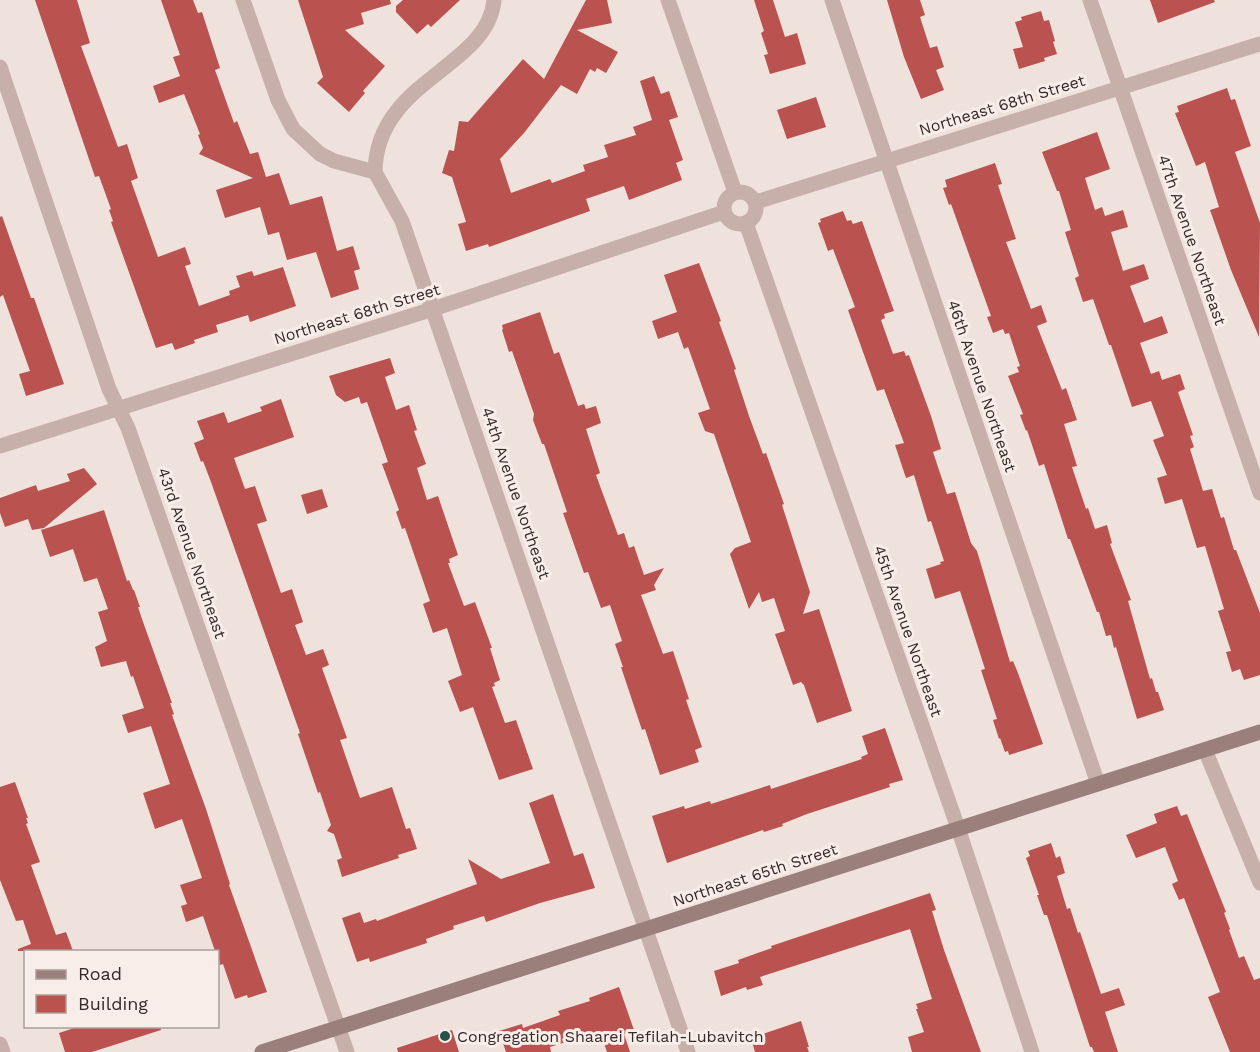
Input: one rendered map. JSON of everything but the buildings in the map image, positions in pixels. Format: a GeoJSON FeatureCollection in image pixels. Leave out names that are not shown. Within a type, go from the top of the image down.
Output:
{"type":"FeatureCollection","features":[{"type":"Feature","properties":{"kind":"main road","name":"Northeast 65th Street"},"geometry":{"type":"LineString","coordinates":[[262,1052],[1260,732]]}},
{"type":"Feature","properties":{"kind":"street"},"geometry":{"type":"LineString","coordinates":[[243,0],[278,100],[293,129],[320,154],[350,167],[375,172],[375,155],[389,121],[411,94],[478,36],[490,16],[494,0]]}},
{"type":"Feature","properties":{"kind":"street"},"geometry":{"type":"LineString","coordinates":[[668,0],[735,192]]}},
{"type":"Feature","properties":{"kind":"street","name":"46th Avenue Northeast"},"geometry":{"type":"LineString","coordinates":[[832,0],[1098,784]]}},
{"type":"Feature","properties":{"kind":"street","name":"47th Avenue Northeast"},"geometry":{"type":"LineString","coordinates":[[1090,0],[1260,493]]}},
{"type":"Feature","properties":{"kind":"street","name":"Northeast 68th Street"},"geometry":{"type":"LineString","coordinates":[[756,202],[1260,44]]}},
{"type":"Feature","properties":{"kind":"street","name":"43rd Avenue Northeast"},"geometry":{"type":"LineString","coordinates":[[0,67],[109,388],[129,428],[347,1052]]}},
{"type":"Feature","properties":{"kind":"street","name":"44th Avenue Northeast"},"geometry":{"type":"LineString","coordinates":[[375,172],[402,221],[688,1052]]}},
{"type":"Feature","properties":{"kind":"street"},"geometry":{"type":"LineString","coordinates":[[744,191],[756,202],[755,214],[746,223],[734,223],[724,212],[725,201],[735,192],[744,191]]}},
{"type":"Feature","properties":{"kind":"street","name":"Northeast 68th Street"},"geometry":{"type":"LineString","coordinates":[[0,446],[433,309],[724,212]]}},
{"type":"Feature","properties":{"kind":"street","name":"45th Avenue Northeast"},"geometry":{"type":"LineString","coordinates":[[746,223],[958,828],[1032,1052]]}},
{"type":"Feature","properties":{"kind":"street"},"geometry":{"type":"LineString","coordinates":[[1205,750],[1260,883]]}},
{"type":"Feature","properties":{"kind":"street"},"geometry":{"type":"LineString","coordinates":[[0,1044],[3,1052]]}},
{"type":"Feature","properties":{"kind":"place","name":"Congregation Shaarei Tefilah-Lubavitch"},"geometry":{"type":"Point","coordinates":[445,1036]}}]}
